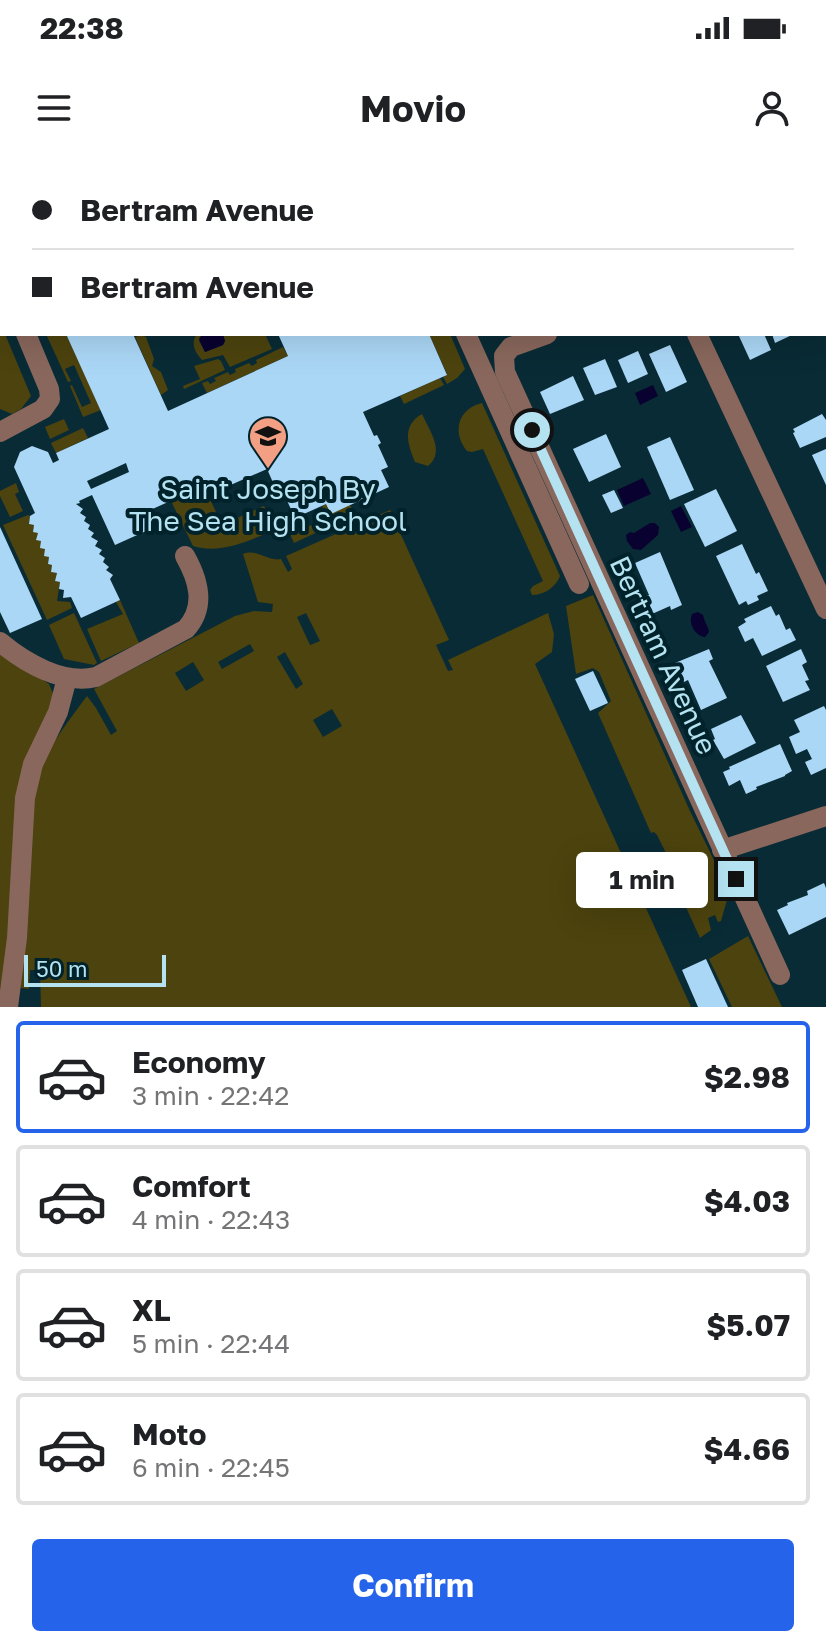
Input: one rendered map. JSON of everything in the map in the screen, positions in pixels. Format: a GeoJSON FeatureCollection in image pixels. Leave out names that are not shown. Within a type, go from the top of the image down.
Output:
{"type":"FeatureCollection","features":[{"type":"Feature","properties":{"kind":"street"},"geometry":{"type":"LineString","coordinates":[[6,424],[43,409],[50,399],[49,389],[27,336]]}},
{"type":"Feature","properties":{"kind":"street","name":"Bertram Avenue"},"geometry":{"type":"LineString","coordinates":[[467,336],[579,584]]}},
{"type":"Feature","properties":{"kind":"street","name":"Bertram Avenue"},"geometry":{"type":"LineString","coordinates":[[541,336],[511,347],[504,356],[505,372],[780,975]]}},
{"type":"Feature","properties":{"kind":"street"},"geometry":{"type":"LineString","coordinates":[[698,336],[826,609]]}},
{"type":"Feature","properties":{"kind":"street"},"geometry":{"type":"LineString","coordinates":[[0,642],[15,654],[67,678],[86,680],[96,677],[186,629],[194,621],[198,582],[185,556]]}},
{"type":"Feature","properties":{"kind":"street"},"geometry":{"type":"LineString","coordinates":[[8,1007],[17,938],[25,798],[33,764],[58,712],[67,678]]}},
{"type":"Feature","properties":{"kind":"street"},"geometry":{"type":"LineString","coordinates":[[722,850],[826,816]]}},
{"type":"Feature","properties":{"kind":"shaded area"},"geometry":{"type":"Polygon","coordinates":[[[0,336],[6,336],[31,396],[21,409],[12,414],[0,409],[0,336]]]}},
{"type":"Feature","properties":{"kind":"shaded area"},"geometry":{"type":"Polygon","coordinates":[[[47,336],[67,336],[101,410],[83,417],[70,386],[82,407],[91,403],[74,365],[65,369],[71,381],[68,382],[47,336]]]}},
{"type":"Feature","properties":{"kind":"shaded area"},"geometry":{"type":"Polygon","coordinates":[[[196,336],[202,336],[199,341],[205,352],[223,345],[224,336],[266,336],[272,349],[230,367],[223,355],[202,360],[194,341],[196,336]]]}},
{"type":"Feature","properties":{"kind":"shaded area"},"geometry":{"type":"Polygon","coordinates":[[[201,336],[224,336],[225,341],[223,345],[205,352],[199,339],[201,336]]]}},
{"type":"Feature","properties":{"kind":"shaded area"},"geometry":{"type":"Polygon","coordinates":[[[430,336],[451,336],[465,369],[447,384],[443,377],[447,374],[430,336]]]}},
{"type":"Feature","properties":{"kind":"shaded area"},"geometry":{"type":"Polygon","coordinates":[[[135,337],[146,337],[154,359],[152,366],[161,372],[168,390],[161,395],[135,337]]]}},
{"type":"Feature","properties":{"kind":"shaded area"},"geometry":{"type":"Polygon","coordinates":[[[283,347],[288,356],[207,393],[202,383],[208,381],[210,384],[216,381],[214,378],[228,372],[230,375],[236,372],[235,369],[249,363],[252,366],[257,363],[256,360],[283,347]]]}},
{"type":"Feature","properties":{"kind":"shaded area"},"geometry":{"type":"Polygon","coordinates":[[[218,359],[225,370],[184,389],[183,386],[200,379],[194,366],[218,359]]]}},
{"type":"Feature","properties":{"kind":"shaded area"},"geometry":{"type":"Polygon","coordinates":[[[440,378],[444,385],[404,404],[400,396],[440,378]]]}},
{"type":"Feature","properties":{"kind":"shaded area"},"geometry":{"type":"Polygon","coordinates":[[[653,385],[658,396],[640,405],[635,393],[653,385]]]}},
{"type":"Feature","properties":{"kind":"shaded area"},"geometry":{"type":"Polygon","coordinates":[[[482,403],[560,576],[553,587],[541,594],[532,595],[530,590],[543,581],[483,449],[467,451],[462,444],[459,429],[462,416],[482,403]]]}},
{"type":"Feature","properties":{"kind":"shaded area"},"geometry":{"type":"Polygon","coordinates":[[[422,414],[436,448],[436,454],[428,466],[415,462],[408,436],[411,424],[422,414]]]}},
{"type":"Feature","properties":{"kind":"shaded area"},"geometry":{"type":"Polygon","coordinates":[[[64,419],[69,430],[50,439],[45,427],[64,419]]]}},
{"type":"Feature","properties":{"kind":"shaded area"},"geometry":{"type":"Polygon","coordinates":[[[83,428],[88,438],[56,453],[51,443],[83,428]]]}},
{"type":"Feature","properties":{"kind":"shaded area"},"geometry":{"type":"Polygon","coordinates":[[[643,478],[651,494],[624,506],[617,490],[643,478]]]}},
{"type":"Feature","properties":{"kind":"shaded area"},"geometry":{"type":"Polygon","coordinates":[[[16,483],[19,492],[15,494],[23,511],[10,517],[0,491],[16,483]]]}},
{"type":"Feature","properties":{"kind":"shaded area"},"geometry":{"type":"Polygon","coordinates":[[[204,486],[222,525],[264,506],[275,530],[225,548],[193,546],[171,501],[204,486]]]}},
{"type":"Feature","properties":{"kind":"shaded area"},"geometry":{"type":"Polygon","coordinates":[[[350,505],[355,515],[331,526],[322,506],[350,505]]]}},
{"type":"Feature","properties":{"kind":"shaded area"},"geometry":{"type":"Polygon","coordinates":[[[681,506],[692,527],[681,532],[671,511],[681,506]]]}},
{"type":"Feature","properties":{"kind":"shaded area"},"geometry":{"type":"Polygon","coordinates":[[[390,510],[396,522],[382,529],[384,533],[397,526],[449,640],[436,645],[448,671],[453,670],[448,660],[548,613],[554,634],[552,652],[535,664],[691,1007],[41,1007],[40,970],[30,970],[29,989],[20,988],[35,789],[44,759],[55,741],[87,696],[111,735],[117,731],[94,689],[235,616],[254,611],[272,612],[273,604],[258,602],[243,554],[281,559],[288,572],[292,569],[286,556],[390,510]],[[306,613],[297,617],[310,645],[320,641],[306,613]],[[250,644],[218,662],[222,669],[254,651],[250,644]],[[285,652],[277,657],[296,689],[303,684],[285,652]],[[193,662],[175,673],[186,691],[204,680],[193,662]],[[332,709],[313,720],[323,737],[342,726],[332,709]]]}},
{"type":"Feature","properties":{"kind":"shaded area"},"geometry":{"type":"Polygon","coordinates":[[[28,515],[29,524],[34,525],[33,531],[38,533],[37,539],[49,557],[51,572],[57,573],[55,581],[60,582],[57,601],[70,602],[72,608],[47,620],[3,525],[28,515]]]}},
{"type":"Feature","properties":{"kind":"shaded area"},"geometry":{"type":"Polygon","coordinates":[[[321,521],[324,529],[294,543],[290,534],[321,521]]]}},
{"type":"Feature","properties":{"kind":"shaded area"},"geometry":{"type":"Polygon","coordinates":[[[650,523],[659,527],[658,535],[641,550],[633,549],[626,535],[650,523]]]}},
{"type":"Feature","properties":{"kind":"shaded area"},"geometry":{"type":"Polygon","coordinates":[[[593,595],[726,885],[728,896],[721,921],[718,922],[715,915],[708,918],[711,930],[700,938],[664,859],[667,855],[657,835],[651,833],[598,713],[611,701],[599,672],[593,668],[576,674],[566,606],[593,595]]]}},
{"type":"Feature","properties":{"kind":"shaded area"},"geometry":{"type":"Polygon","coordinates":[[[120,600],[139,643],[101,661],[87,629],[123,614],[116,602],[120,600]]]}},
{"type":"Feature","properties":{"kind":"shaded area"},"geometry":{"type":"Polygon","coordinates":[[[698,612],[703,615],[709,630],[705,637],[695,632],[692,625],[692,614],[698,612]]]}},
{"type":"Feature","properties":{"kind":"shaded area"},"geometry":{"type":"Polygon","coordinates":[[[74,613],[97,663],[94,665],[64,659],[49,625],[74,613]]]}},
{"type":"Feature","properties":{"kind":"shaded area"},"geometry":{"type":"Polygon","coordinates":[[[0,651],[49,684],[54,696],[33,751],[11,941],[0,1007],[0,651]]]}},
{"type":"Feature","properties":{"kind":"shaded area"},"geometry":{"type":"Polygon","coordinates":[[[748,936],[782,1007],[732,1007],[709,959],[748,936]]]}},
{"type":"Feature","properties":{"kind":"building"},"geometry":{"type":"Polygon","coordinates":[[[67,336],[134,336],[168,411],[288,356],[279,336],[430,336],[447,375],[363,412],[374,436],[377,435],[381,443],[378,445],[388,467],[381,470],[389,487],[331,514],[326,504],[295,518],[284,494],[279,496],[267,469],[208,495],[204,486],[148,511],[155,527],[115,545],[92,495],[79,501],[76,504],[83,509],[80,513],[90,525],[88,529],[94,533],[91,537],[98,541],[95,546],[102,550],[99,554],[109,567],[106,570],[113,575],[110,579],[120,600],[81,618],[71,597],[63,598],[64,590],[59,589],[60,582],[55,581],[57,573],[51,572],[49,557],[44,556],[45,549],[40,548],[41,541],[36,540],[38,533],[33,532],[34,525],[29,524],[30,516],[35,513],[14,467],[20,452],[32,446],[48,452],[53,463],[59,460],[56,453],[109,429],[67,336]],[[126,463],[87,481],[91,489],[129,472],[126,463]]]}},
{"type":"Feature","properties":{"kind":"building"},"geometry":{"type":"Polygon","coordinates":[[[739,336],[765,336],[771,350],[750,360],[739,336]]]}},
{"type":"Feature","properties":{"kind":"building"},"geometry":{"type":"Polygon","coordinates":[[[773,336],[790,336],[775,343],[773,336]]]}},
{"type":"Feature","properties":{"kind":"building"},"geometry":{"type":"Polygon","coordinates":[[[670,345],[687,382],[666,392],[649,354],[670,345]]]}},
{"type":"Feature","properties":{"kind":"building"},"geometry":{"type":"Polygon","coordinates":[[[638,351],[648,374],[628,383],[618,360],[638,351]]]}},
{"type":"Feature","properties":{"kind":"building"},"geometry":{"type":"Polygon","coordinates":[[[605,359],[617,387],[595,395],[583,368],[605,359]]]}},
{"type":"Feature","properties":{"kind":"building"},"geometry":{"type":"Polygon","coordinates":[[[573,376],[584,400],[550,414],[540,392],[573,376]]]}},
{"type":"Feature","properties":{"kind":"building"},"geometry":{"type":"Polygon","coordinates":[[[822,414],[826,420],[826,437],[800,448],[793,429],[822,414]]]}},
{"type":"Feature","properties":{"kind":"building"},"geometry":{"type":"Polygon","coordinates":[[[606,434],[621,467],[589,482],[573,449],[606,434]]]}},
{"type":"Feature","properties":{"kind":"building"},"geometry":{"type":"Polygon","coordinates":[[[670,437],[694,490],[670,500],[647,447],[670,437]]]}},
{"type":"Feature","properties":{"kind":"building"},"geometry":{"type":"Polygon","coordinates":[[[826,449],[826,485],[812,455],[826,449]]]}},
{"type":"Feature","properties":{"kind":"building"},"geometry":{"type":"Polygon","coordinates":[[[716,489],[737,531],[705,547],[684,504],[716,489]]]}},
{"type":"Feature","properties":{"kind":"building"},"geometry":{"type":"Polygon","coordinates":[[[614,490],[623,508],[611,513],[602,495],[614,490]]]}},
{"type":"Feature","properties":{"kind":"building"},"geometry":{"type":"Polygon","coordinates":[[[0,527],[42,619],[10,633],[0,612],[0,527]]]}},
{"type":"Feature","properties":{"kind":"building"},"geometry":{"type":"Polygon","coordinates":[[[742,544],[768,591],[748,605],[746,601],[739,605],[716,556],[742,544]]]}},
{"type":"Feature","properties":{"kind":"building"},"geometry":{"type":"Polygon","coordinates":[[[660,552],[682,605],[671,610],[670,606],[652,614],[644,597],[649,595],[635,563],[660,552]]]}},
{"type":"Feature","properties":{"kind":"building"},"geometry":{"type":"Polygon","coordinates":[[[771,606],[796,640],[762,656],[753,638],[745,642],[738,627],[746,622],[744,619],[771,606]]]}},
{"type":"Feature","properties":{"kind":"building"},"geometry":{"type":"Polygon","coordinates":[[[709,649],[713,659],[709,661],[727,698],[701,710],[688,680],[684,682],[675,663],[709,649]]]}},
{"type":"Feature","properties":{"kind":"building"},"geometry":{"type":"Polygon","coordinates":[[[801,649],[807,662],[802,665],[810,690],[783,702],[766,666],[801,649]]]}},
{"type":"Feature","properties":{"kind":"building"},"geometry":{"type":"Polygon","coordinates":[[[593,671],[608,703],[590,711],[575,679],[593,671]]]}},
{"type":"Feature","properties":{"kind":"building"},"geometry":{"type":"Polygon","coordinates":[[[824,706],[826,768],[811,775],[805,762],[812,759],[807,749],[796,754],[789,737],[800,732],[794,720],[824,706]]]}},
{"type":"Feature","properties":{"kind":"building"},"geometry":{"type":"Polygon","coordinates":[[[741,715],[756,743],[724,759],[713,740],[711,729],[741,715]]]}},
{"type":"Feature","properties":{"kind":"building"},"geometry":{"type":"Polygon","coordinates":[[[780,744],[792,771],[746,794],[740,780],[729,786],[723,772],[729,767],[780,744]]]}},
{"type":"Feature","properties":{"kind":"building"},"geometry":{"type":"Polygon","coordinates":[[[824,883],[826,917],[789,935],[777,910],[808,895],[807,891],[824,883]]]}},
{"type":"Feature","properties":{"kind":"building"},"geometry":{"type":"Polygon","coordinates":[[[706,959],[728,1007],[698,1007],[682,970],[706,959]]]}},
{"type":"Feature","properties":{"kind":"place","name":"Saint Joseph By The Sea High School"},"geometry":{"type":"Point","coordinates":[268,470]}},
{"type":"Feature","properties":{"kind":"route"},"geometry":{"type":"LineString","coordinates":[[532,430],[736,879]]}}]}
